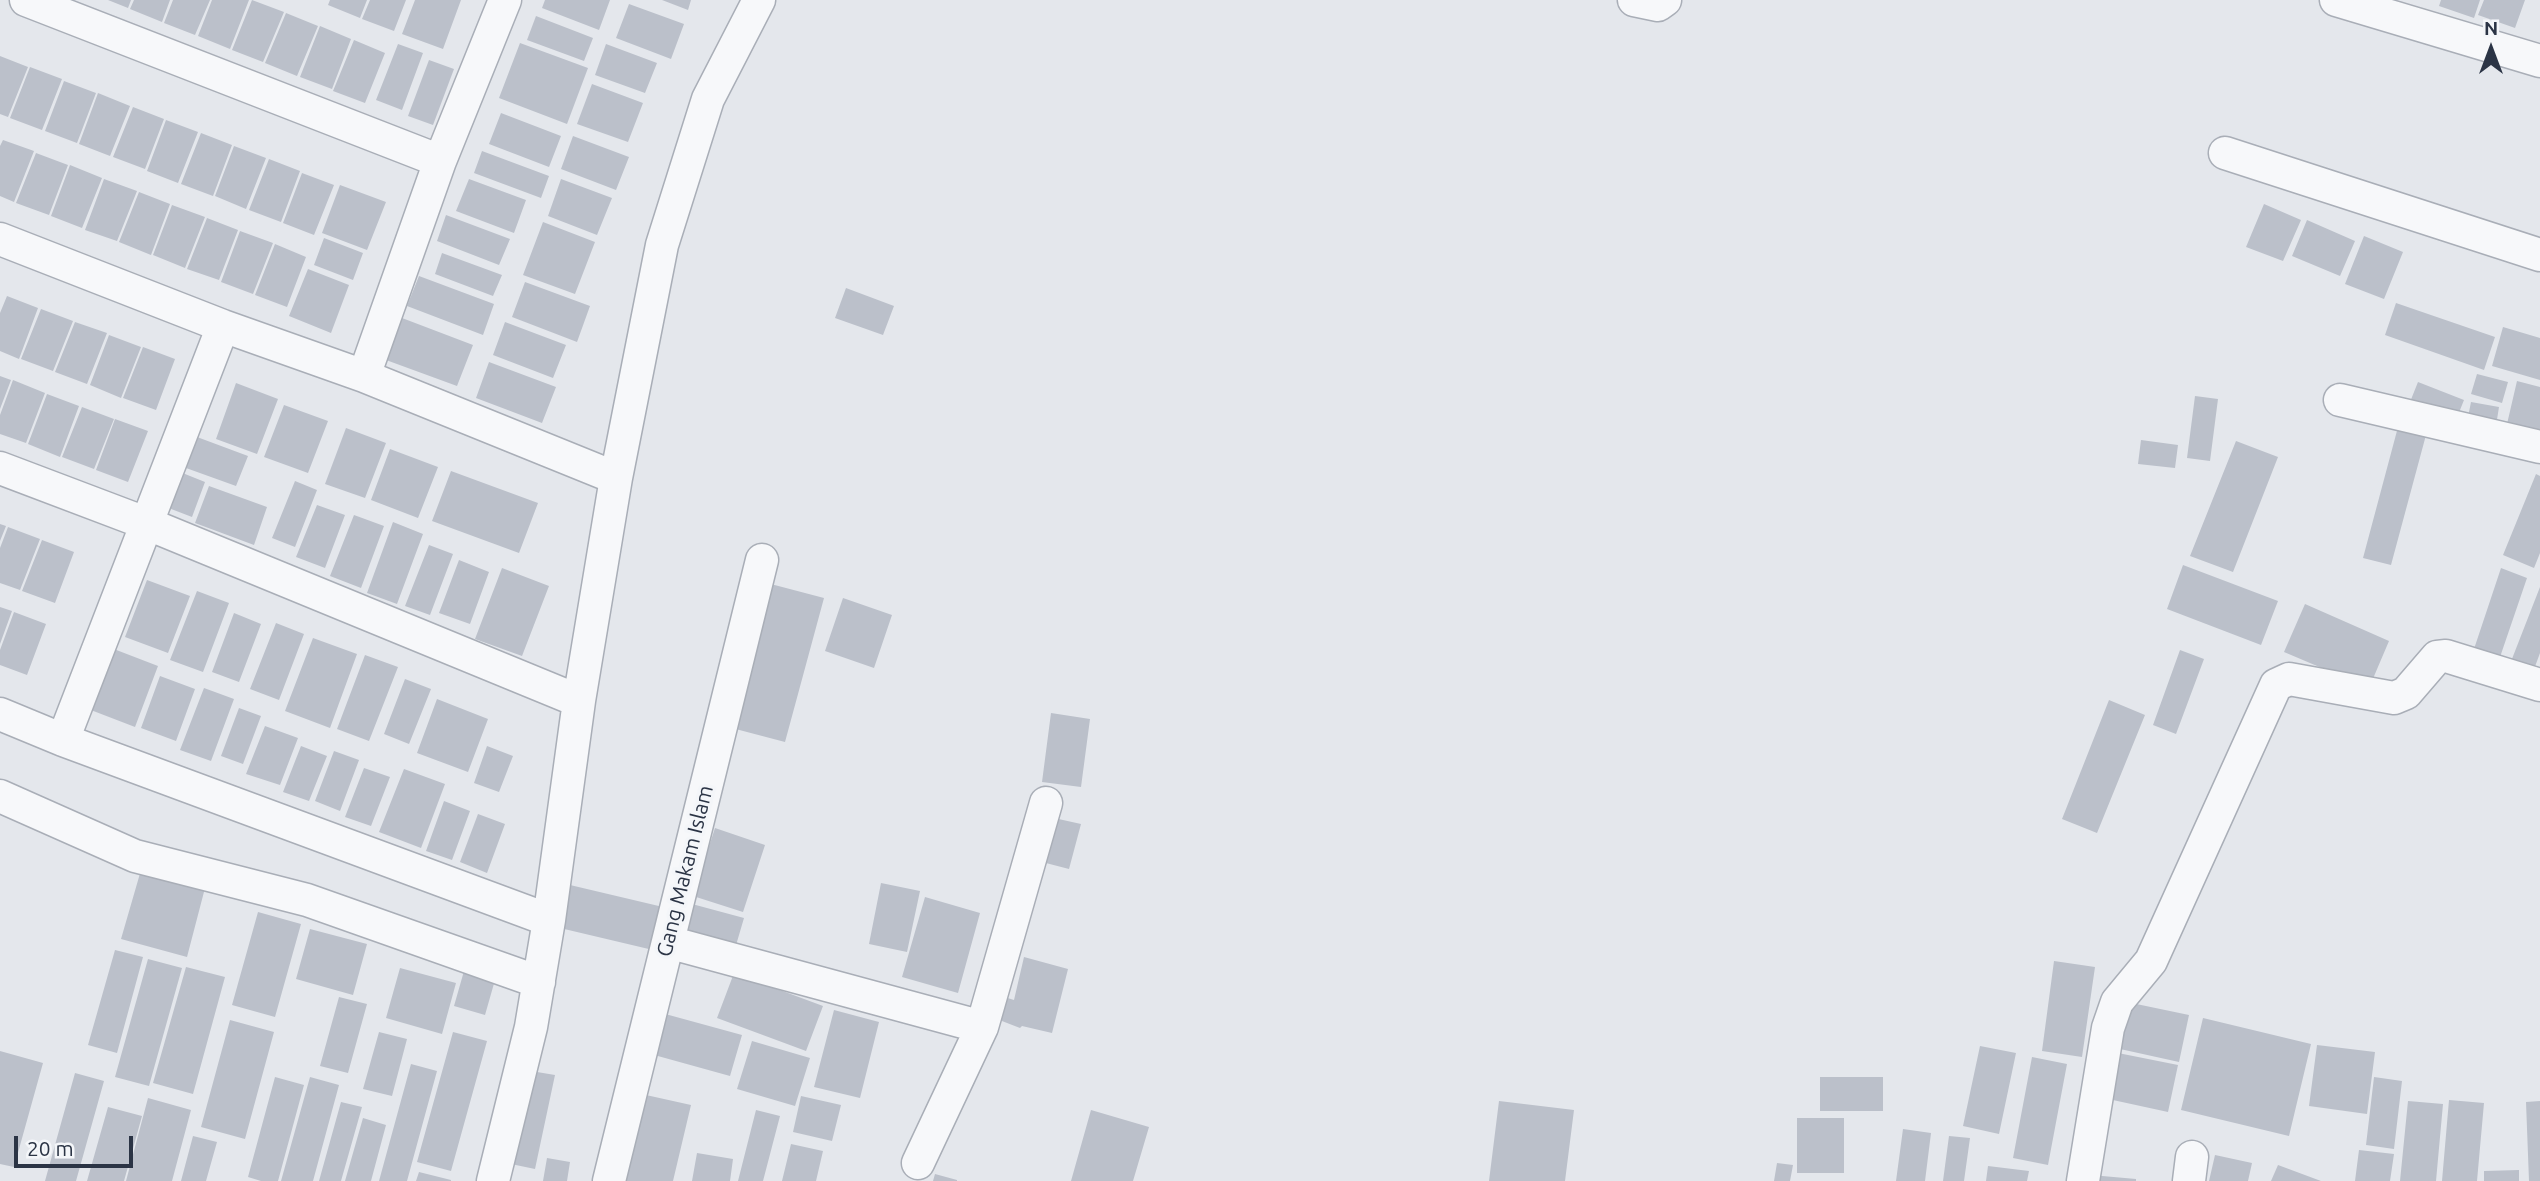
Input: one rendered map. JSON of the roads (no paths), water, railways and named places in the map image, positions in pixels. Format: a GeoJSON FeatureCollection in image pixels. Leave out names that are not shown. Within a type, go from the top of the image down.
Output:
{"type":"FeatureCollection","features":[{"type":"Feature","properties":{"kind":"street"},"geometry":{"type":"LineString","coordinates":[[26,0],[440,161]]}},
{"type":"Feature","properties":{"kind":"street"},"geometry":{"type":"LineString","coordinates":[[364,376],[440,161],[506,0]]}},
{"type":"Feature","properties":{"kind":"street"},"geometry":{"type":"LineString","coordinates":[[493,1181],[531,1027],[615,478],[662,245],[708,99],[758,0]]}},
{"type":"Feature","properties":{"kind":"street"},"geometry":{"type":"LineString","coordinates":[[1634,0],[1658,5],[1665,0]]}},
{"type":"Feature","properties":{"kind":"street"},"geometry":{"type":"LineString","coordinates":[[2336,0],[2540,61]]}},
{"type":"Feature","properties":{"kind":"street"},"geometry":{"type":"LineString","coordinates":[[2225,153],[2540,255]]}},
{"type":"Feature","properties":{"kind":"street"},"geometry":{"type":"LineString","coordinates":[[0,239],[222,326],[364,376],[615,478]]}},
{"type":"Feature","properties":{"kind":"street"},"geometry":{"type":"LineString","coordinates":[[63,740],[222,326]]}},
{"type":"Feature","properties":{"kind":"street"},"geometry":{"type":"LineString","coordinates":[[2340,400],[2540,447]]}},
{"type":"Feature","properties":{"kind":"street"},"geometry":{"type":"LineString","coordinates":[[0,468],[148,524],[579,701]]}},
{"type":"Feature","properties":{"kind":"street","name":"Gang Makam Islam"},"geometry":{"type":"LineString","coordinates":[[609,1181],[762,560]]}},
{"type":"Feature","properties":{"kind":"street"},"geometry":{"type":"LineString","coordinates":[[2083,1181],[2108,1028],[2117,1003],[2142,971],[2276,685],[2289,679],[2395,698],[2406,693],[2437,657],[2446,656],[2540,685]]}},
{"type":"Feature","properties":{"kind":"street"},"geometry":{"type":"LineString","coordinates":[[0,714],[63,740],[549,920]]}},
{"type":"Feature","properties":{"kind":"street"},"geometry":{"type":"LineString","coordinates":[[0,796],[135,856],[307,900],[539,982]]}},
{"type":"Feature","properties":{"kind":"street"},"geometry":{"type":"LineString","coordinates":[[918,1163],[982,1027],[1046,803]]}},
{"type":"Feature","properties":{"kind":"street"},"geometry":{"type":"LineString","coordinates":[[668,942],[982,1027]]}}]}
